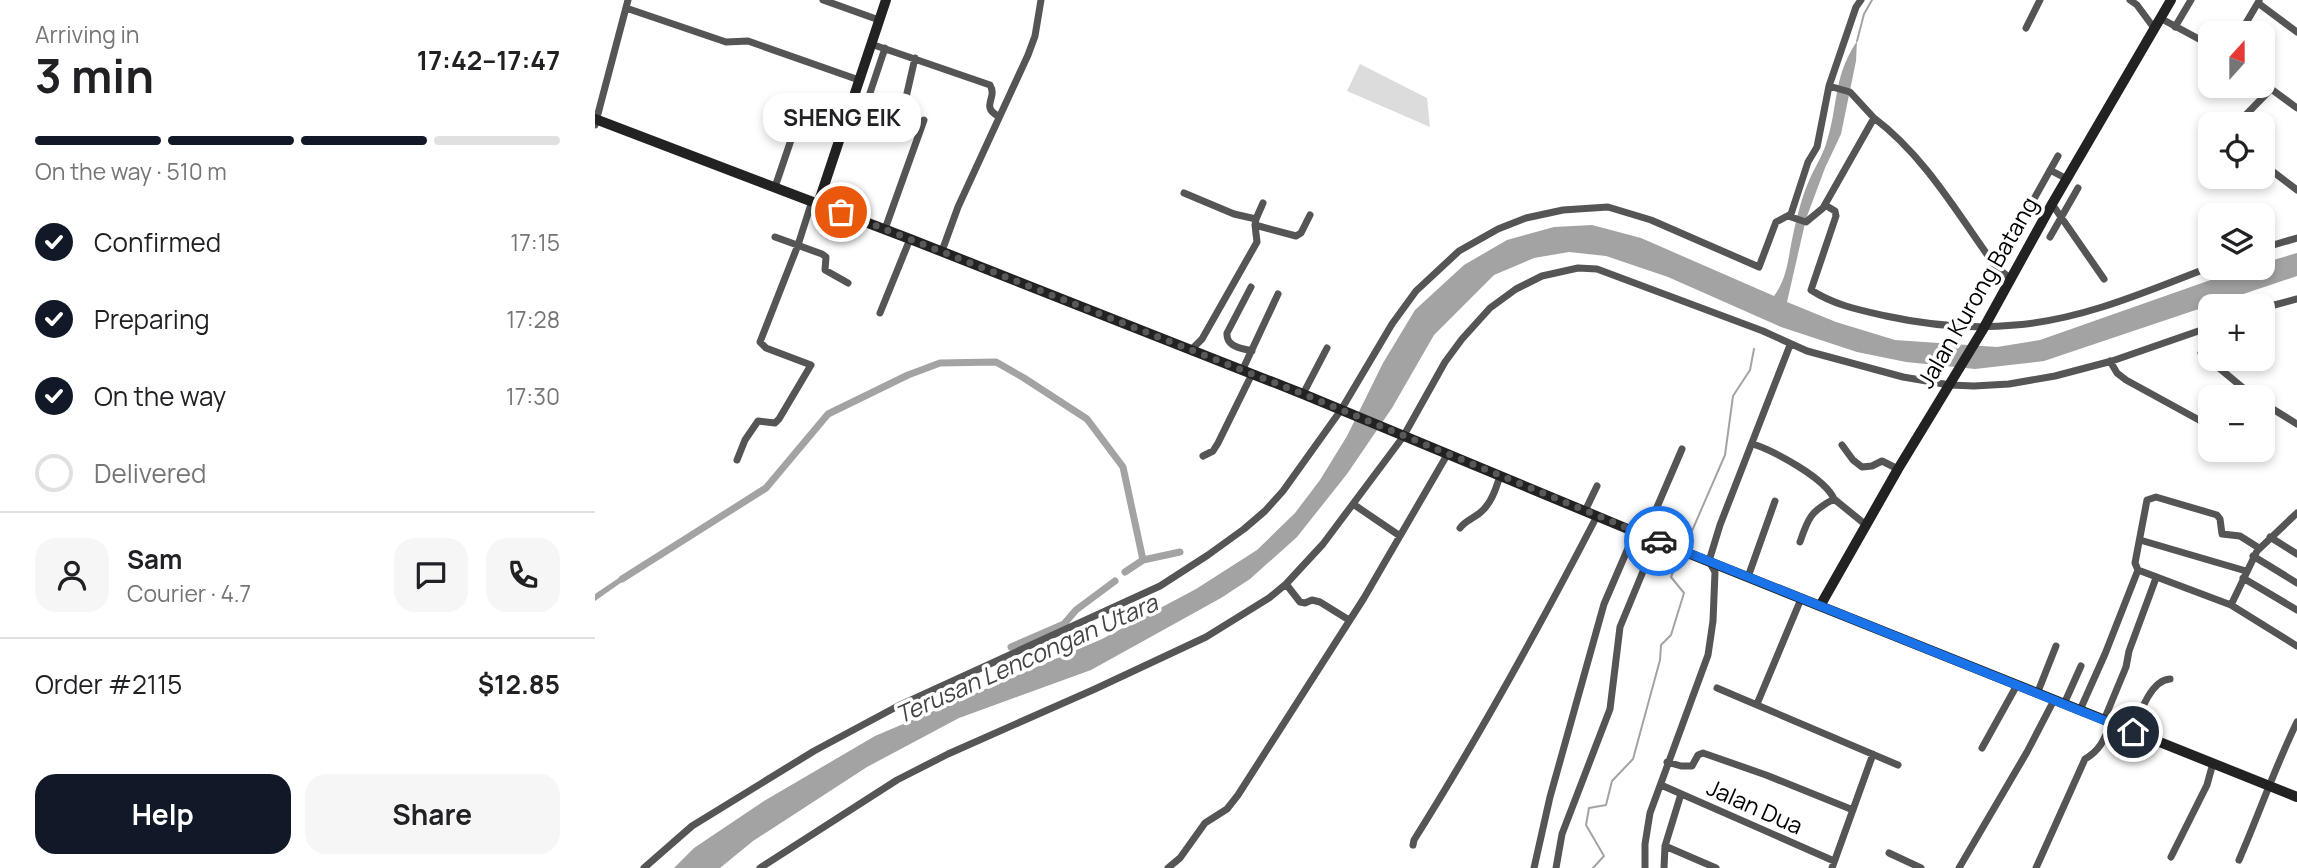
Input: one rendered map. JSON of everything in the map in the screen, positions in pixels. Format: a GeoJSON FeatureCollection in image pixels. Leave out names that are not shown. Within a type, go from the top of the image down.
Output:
{"type":"FeatureCollection","features":[{"type":"Feature","properties":{"kind":"main road"},"geometry":{"type":"LineString","coordinates":[[815,203],[851,107],[886,0]]}},
{"type":"Feature","properties":{"kind":"main road","name":"Jalan Kurong Batang"},"geometry":{"type":"LineString","coordinates":[[1820,606],[1898,469],[1983,329],[2052,204],[2171,0]]}},
{"type":"Feature","properties":{"kind":"main road"},"geometry":{"type":"LineString","coordinates":[[595,121],[885,229],[1303,394],[1645,536],[2297,797]]}},
{"type":"Feature","properties":{"kind":"street"},"geometry":{"type":"LineString","coordinates":[[823,0],[879,20]]}},
{"type":"Feature","properties":{"kind":"street"},"geometry":{"type":"LineString","coordinates":[[941,251],[998,116],[1028,55],[1035,36],[1041,0]]}},
{"type":"Feature","properties":{"kind":"street"},"geometry":{"type":"LineString","coordinates":[[1792,218],[1808,162],[1818,142],[1856,7],[1861,0]]}},
{"type":"Feature","properties":{"kind":"street"},"geometry":{"type":"LineString","coordinates":[[2026,28],[2041,0]]}},
{"type":"Feature","properties":{"kind":"street"},"geometry":{"type":"LineString","coordinates":[[2130,0],[2157,23],[2175,27],[2198,39]]}},
{"type":"Feature","properties":{"kind":"street"},"geometry":{"type":"LineString","coordinates":[[2175,27],[2191,0]]}},
{"type":"Feature","properties":{"kind":"street"},"geometry":{"type":"LineString","coordinates":[[2247,21],[2259,2],[2297,32]]}},
{"type":"Feature","properties":{"kind":"street"},"geometry":{"type":"LineString","coordinates":[[595,121],[627,4],[726,42],[743,39],[859,80]]}},
{"type":"Feature","properties":{"kind":"street"},"geometry":{"type":"LineString","coordinates":[[871,44],[990,85],[993,92],[989,108],[998,116]]}},
{"type":"Feature","properties":{"kind":"street"},"geometry":{"type":"LineString","coordinates":[[864,111],[885,48]]}},
{"type":"Feature","properties":{"kind":"street"},"geometry":{"type":"LineString","coordinates":[[851,107],[885,120],[898,120],[915,58]]}},
{"type":"Feature","properties":{"kind":"street"},"geometry":{"type":"LineString","coordinates":[[1832,87],[1850,92],[1905,145],[1996,267],[2010,278]]}},
{"type":"Feature","properties":{"kind":"street"},"geometry":{"type":"LineString","coordinates":[[2275,93],[2297,108]]}},
{"type":"Feature","properties":{"kind":"street"},"geometry":{"type":"LineString","coordinates":[[2248,112],[2262,98]]}},
{"type":"Feature","properties":{"kind":"street"},"geometry":{"type":"LineString","coordinates":[[644,868],[692,826],[855,728],[978,668],[1149,591],[1208,555],[1265,511],[1283,491],[1343,411],[1392,324],[1416,291],[1459,251],[1498,229],[1526,218],[1563,210],[1608,207],[1651,220],[1757,267],[1760,266],[1769,245],[1776,222],[1792,218],[1806,222],[1819,213],[1874,118]]}},
{"type":"Feature","properties":{"kind":"street"},"geometry":{"type":"LineString","coordinates":[[885,229],[924,120]]}},
{"type":"Feature","properties":{"kind":"street"},"geometry":{"type":"LineString","coordinates":[[775,187],[791,140]]}},
{"type":"Feature","properties":{"kind":"street"},"geometry":{"type":"LineString","coordinates":[[2030,206],[2058,156]]}},
{"type":"Feature","properties":{"kind":"street"},"geometry":{"type":"LineString","coordinates":[[2050,170],[2067,179]]}},
{"type":"Feature","properties":{"kind":"street"},"geometry":{"type":"LineString","coordinates":[[2275,173],[2297,190]]}},
{"type":"Feature","properties":{"kind":"street"},"geometry":{"type":"LineString","coordinates":[[2050,237],[2078,188]]}},
{"type":"Feature","properties":{"kind":"street"},"geometry":{"type":"LineString","coordinates":[[1184,193],[1296,236],[1301,233],[1310,215]]}},
{"type":"Feature","properties":{"kind":"street"},"geometry":{"type":"LineString","coordinates":[[737,460],[745,440],[758,421],[775,424],[811,365],[766,348],[760,342],[815,203]]}},
{"type":"Feature","properties":{"kind":"street"},"geometry":{"type":"LineString","coordinates":[[1191,350],[1202,339],[1257,242],[1256,222],[1263,203]]}},
{"type":"Feature","properties":{"kind":"street"},"geometry":{"type":"LineString","coordinates":[[2052,204],[2104,279]]}},
{"type":"Feature","properties":{"kind":"street"},"geometry":{"type":"LineString","coordinates":[[1825,205],[1835,211],[1836,216],[1811,287],[1812,291],[1842,306],[1910,321],[1983,329],[2017,325],[2096,308],[2198,271]]}},
{"type":"Feature","properties":{"kind":"street"},"geometry":{"type":"LineString","coordinates":[[775,237],[825,257],[825,270],[848,283]]}},
{"type":"Feature","properties":{"kind":"street"},"geometry":{"type":"LineString","coordinates":[[2275,244],[2297,238]]}},
{"type":"Feature","properties":{"kind":"street"},"geometry":{"type":"LineString","coordinates":[[880,313],[910,239]]}},
{"type":"Feature","properties":{"kind":"street"},"geometry":{"type":"LineString","coordinates":[[760,868],[897,780],[948,754],[1206,637],[1269,598],[1286,584],[1323,544],[1353,505],[1403,437],[1445,362],[1468,330],[1490,308],[1530,281],[1555,272],[1589,268],[1607,271],[1763,331],[1790,345],[1903,376],[1950,385],[2009,384],[2055,376],[2110,361],[2198,331]]}},
{"type":"Feature","properties":{"kind":"street"},"geometry":{"type":"LineString","coordinates":[[1251,286],[1227,333],[1227,339],[1229,343],[1252,351]]}},
{"type":"Feature","properties":{"kind":"street"},"geometry":{"type":"LineString","coordinates":[[1203,456],[1213,451],[1219,443],[1247,372],[1252,351],[1278,294]]}},
{"type":"Feature","properties":{"kind":"street"},"geometry":{"type":"LineString","coordinates":[[2275,305],[2297,299]]}},
{"type":"Feature","properties":{"kind":"street"},"geometry":{"type":"LineString","coordinates":[[1645,868],[1647,825],[1667,762],[1708,655],[1713,621],[1715,572],[1709,561],[1720,525],[1790,345]]}},
{"type":"Feature","properties":{"kind":"street"},"geometry":{"type":"LineString","coordinates":[[1303,394],[1327,348]]}},
{"type":"Feature","properties":{"kind":"street"},"geometry":{"type":"LineString","coordinates":[[2110,361],[2117,373],[2126,380],[2198,419]]}},
{"type":"Feature","properties":{"kind":"street"},"geometry":{"type":"LineString","coordinates":[[2223,371],[2240,385]]}},
{"type":"Feature","properties":{"kind":"street"},"geometry":{"type":"LineString","coordinates":[[2275,410],[2297,424]]}},
{"type":"Feature","properties":{"kind":"street"},"geometry":{"type":"LineString","coordinates":[[1753,444],[1773,450],[1783,459],[1812,475],[1831,492],[1834,499],[1866,525]]}},
{"type":"Feature","properties":{"kind":"street"},"geometry":{"type":"LineString","coordinates":[[1842,445],[1862,467],[1882,461],[1898,469]]}},
{"type":"Feature","properties":{"kind":"street"},"geometry":{"type":"LineString","coordinates":[[1534,868],[1553,786],[1604,604],[1645,536],[1682,449]]}},
{"type":"Feature","properties":{"kind":"street"},"geometry":{"type":"LineString","coordinates":[[1168,868],[1179,858],[1205,823],[1227,809],[1238,795],[1349,620],[1447,455]]}},
{"type":"Feature","properties":{"kind":"street"},"geometry":{"type":"LineString","coordinates":[[1460,528],[1483,511],[1500,476]]}},
{"type":"Feature","properties":{"kind":"street"},"geometry":{"type":"LineString","coordinates":[[1585,511],[1597,486]]}},
{"type":"Feature","properties":{"kind":"street"},"geometry":{"type":"LineString","coordinates":[[2259,548],[2240,536],[2222,534],[2217,515],[2156,496],[2150,497],[2145,503],[2135,564],[2138,570],[2156,578],[2231,605],[2297,646]]}},
{"type":"Feature","properties":{"kind":"street"},"geometry":{"type":"LineString","coordinates":[[1800,542],[1809,516],[1834,499]]}},
{"type":"Feature","properties":{"kind":"street"},"geometry":{"type":"LineString","coordinates":[[1748,577],[1775,501]]}},
{"type":"Feature","properties":{"kind":"street"},"geometry":{"type":"LineString","coordinates":[[1353,505],[1400,536]]}},
{"type":"Feature","properties":{"kind":"street"},"geometry":{"type":"LineString","coordinates":[[2231,605],[2253,556],[2297,513]]}},
{"type":"Feature","properties":{"kind":"street"},"geometry":{"type":"LineString","coordinates":[[1413,845],[1546,615],[1597,516]]}},
{"type":"Feature","properties":{"kind":"street"},"geometry":{"type":"LineString","coordinates":[[2288,521],[2297,526]]}},
{"type":"Feature","properties":{"kind":"street"},"geometry":{"type":"LineString","coordinates":[[1556,868],[1562,834],[1610,709],[1620,627],[1645,536]]}},
{"type":"Feature","properties":{"kind":"street"},"geometry":{"type":"LineString","coordinates":[[2270,537],[2297,554]]}},
{"type":"Feature","properties":{"kind":"street"},"geometry":{"type":"LineString","coordinates":[[2140,540],[2244,575],[2297,610]]}},
{"type":"Feature","properties":{"kind":"street"},"geometry":{"type":"LineString","coordinates":[[2253,556],[2297,583]]}},
{"type":"Feature","properties":{"kind":"street"},"geometry":{"type":"LineString","coordinates":[[2080,710],[2138,570]]}},
{"type":"Feature","properties":{"kind":"street"},"geometry":{"type":"LineString","coordinates":[[2036,868],[2085,759],[2094,755],[2098,749],[2156,578]]}},
{"type":"Feature","properties":{"kind":"street"},"geometry":{"type":"LineString","coordinates":[[1286,584],[1300,602],[1320,602],[1349,620]]}},
{"type":"Feature","properties":{"kind":"street"},"geometry":{"type":"LineString","coordinates":[[1757,704],[1801,599]]}},
{"type":"Feature","properties":{"kind":"street"},"geometry":{"type":"LineString","coordinates":[[2037,694],[2056,646]]}},
{"type":"Feature","properties":{"kind":"street"},"geometry":{"type":"LineString","coordinates":[[1959,868],[2081,666]]}},
{"type":"Feature","properties":{"kind":"street"},"geometry":{"type":"LineString","coordinates":[[2133,732],[2159,682],[2170,679]]}},
{"type":"Feature","properties":{"kind":"street"},"geometry":{"type":"LineString","coordinates":[[1982,748],[2017,685]]}},
{"type":"Feature","properties":{"kind":"street"},"geometry":{"type":"LineString","coordinates":[[1717,688],[1898,765]]}},
{"type":"Feature","properties":{"kind":"street"},"geometry":{"type":"LineString","coordinates":[[2239,860],[2258,817],[2267,785],[2297,722]]}},
{"type":"Feature","properties":{"kind":"street"},"geometry":{"type":"LineString","coordinates":[[1667,762],[1692,766],[1698,755],[1703,753],[1853,810]]}},
{"type":"Feature","properties":{"kind":"street"},"geometry":{"type":"LineString","coordinates":[[1833,864],[1873,754]]}},
{"type":"Feature","properties":{"kind":"street"},"geometry":{"type":"LineString","coordinates":[[2171,857],[2207,785],[2213,763]]}},
{"type":"Feature","properties":{"kind":"street","name":"Jalan Dua"},"geometry":{"type":"LineString","coordinates":[[1661,785],[1833,864]]}},
{"type":"Feature","properties":{"kind":"street"},"geometry":{"type":"LineString","coordinates":[[1664,868],[1665,846],[1681,794]]}},
{"type":"Feature","properties":{"kind":"street"},"geometry":{"type":"LineString","coordinates":[[1665,846],[1716,868]]}},
{"type":"Feature","properties":{"kind":"street"},"geometry":{"type":"LineString","coordinates":[[1889,853],[1921,868]]}},
{"type":"Feature","properties":{"kind":"shaded area"},"geometry":{"type":"Polygon","coordinates":[[[1857,41],[1856,61],[1841,134],[1806,219],[1787,302],[1836,322],[1895,340],[1997,347],[2040,340],[2211,280],[2275,280],[2275,259],[2297,253],[2297,276],[2243,294],[2198,294],[2198,309],[2044,361],[1975,369],[1906,362],[1857,352],[1781,327],[1668,277],[1606,256],[1569,252],[1534,258],[1494,275],[1434,335],[1392,408],[1347,474],[1297,537],[1250,579],[1091,670],[959,718],[867,767],[753,841],[720,868],[674,868],[694,848],[764,801],[875,736],[1102,639],[1196,589],[1257,550],[1295,513],[1320,480],[1347,436],[1383,363],[1415,310],[1464,265],[1507,240],[1554,227],[1592,225],[1641,238],[1774,296],[1785,274],[1804,195],[1826,144],[1843,68],[1857,41]]]}},
{"type":"Feature","properties":{"kind":"shaded area"},"geometry":{"type":"Polygon","coordinates":[[[1360,64],[1427,98],[1430,127],[1347,91],[1360,64]]]}},
{"type":"Feature","properties":{"kind":"shaded area"},"geometry":{"type":"Polygon","coordinates":[[[626,573],[629,577],[595,601],[595,594],[626,573]]]}},
{"type":"Feature","properties":{"kind":"waterway"},"geometry":{"type":"LineString","coordinates":[[1857,41],[1864,14],[1872,0]]}},
{"type":"Feature","properties":{"kind":"waterway"},"geometry":{"type":"LineString","coordinates":[[1685,547],[1725,455],[1733,396],[1750,370],[1754,349]]}},
{"type":"Feature","properties":{"kind":"waterway"},"geometry":{"type":"LineString","coordinates":[[622,579],[766,488],[828,414],[908,375],[940,363],[996,362],[1087,419],[1123,467],[1143,560],[1125,572]]}},
{"type":"Feature","properties":{"kind":"waterway"},"geometry":{"type":"LineString","coordinates":[[1143,560],[1180,552]]}},
{"type":"Feature","properties":{"kind":"waterway"},"geometry":{"type":"LineString","coordinates":[[1593,868],[1604,856],[1586,825],[1589,808],[1606,805],[1612,781],[1633,759],[1660,660],[1661,645],[1671,635],[1684,593],[1671,577],[1680,555]]}},
{"type":"Feature","properties":{"kind":"waterway","name":"Terusan Lencongan Utara"},"geometry":{"type":"LineString","coordinates":[[1011,647],[1064,624],[1076,610],[1115,581]]}},
{"type":"Feature","properties":{"kind":"way so far"},"geometry":{"type":"LineString","coordinates":[[841,212],[1303,394],[1659,541]]}},
{"type":"Feature","properties":{"kind":"place","name":"SHENG EIK"},"geometry":{"type":"Point","coordinates":[841,212]}},
{"type":"Feature","properties":{"kind":"route"},"geometry":{"type":"LineString","coordinates":[[1659,541],[2133,732]]}}]}
